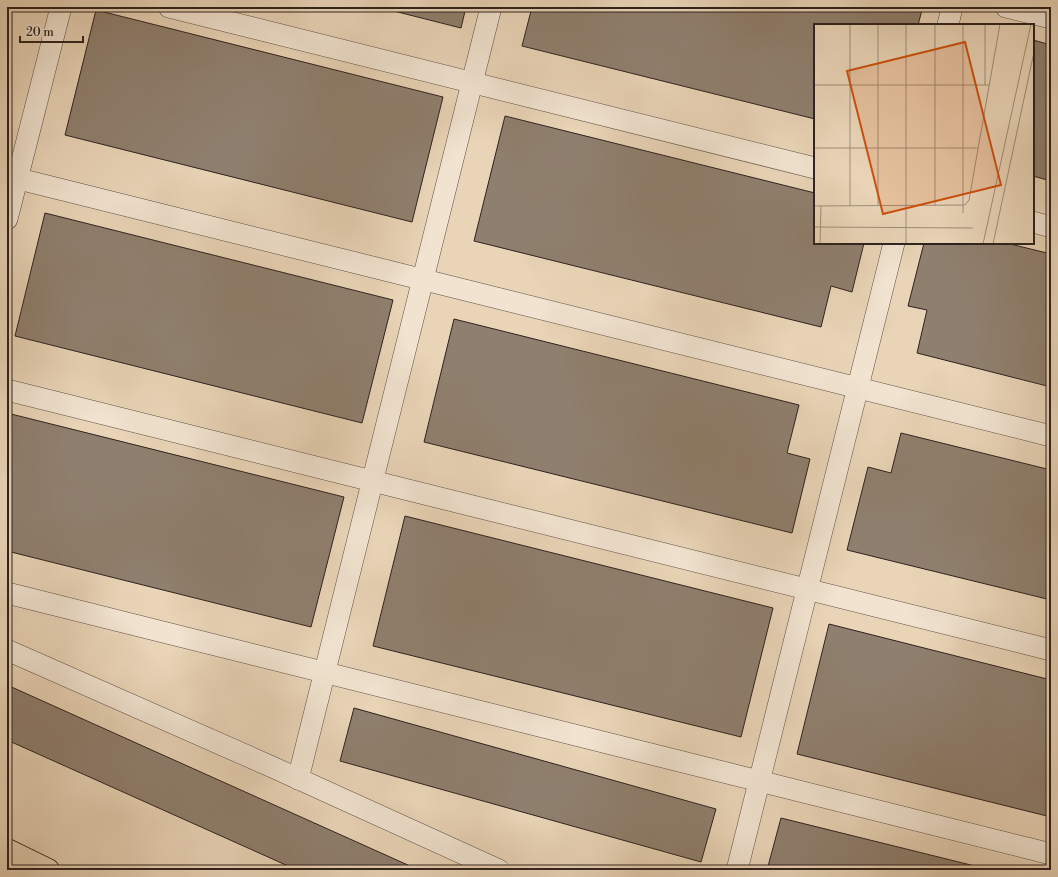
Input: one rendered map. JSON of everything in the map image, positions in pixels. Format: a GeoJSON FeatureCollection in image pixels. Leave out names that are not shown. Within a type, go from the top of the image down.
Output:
{"type":"FeatureCollection","features":[{"type":"Feature","properties":{"kind":"main road"},"geometry":{"type":"LineString","coordinates":[[7,850],[48,870]]}},
{"type":"Feature","properties":{"kind":"lane"},"geometry":{"type":"LineString","coordinates":[[7,219],[12,177],[61,7]]}},
{"type":"Feature","properties":{"kind":"lane"},"geometry":{"type":"LineString","coordinates":[[169,7],[814,168]]}},
{"type":"Feature","properties":{"kind":"lane"},"geometry":{"type":"LineString","coordinates":[[298,779],[491,7]]}},
{"type":"Feature","properties":{"kind":"lane"},"geometry":{"type":"LineString","coordinates":[[948,24],[952,7]]}},
{"type":"Feature","properties":{"kind":"lane"},"geometry":{"type":"LineString","coordinates":[[1006,7],[1051,18]]}},
{"type":"Feature","properties":{"kind":"lane"},"geometry":{"type":"LineString","coordinates":[[12,177],[1051,436]]}},
{"type":"Feature","properties":{"kind":"lane"},"geometry":{"type":"LineString","coordinates":[[1034,222],[1051,227]]}},
{"type":"Feature","properties":{"kind":"lane"},"geometry":{"type":"LineString","coordinates":[[737,870],[894,244]]}},
{"type":"Feature","properties":{"kind":"lane"},"geometry":{"type":"LineString","coordinates":[[7,390],[1051,650]]}},
{"type":"Feature","properties":{"kind":"lane"},"geometry":{"type":"LineString","coordinates":[[7,594],[1051,854]]}},
{"type":"Feature","properties":{"kind":"lane"},"geometry":{"type":"LineString","coordinates":[[7,650],[499,870]]}},
{"type":"Feature","properties":{"kind":"building"},"geometry":{"type":"Polygon","coordinates":[[[378,7],[466,7],[461,28],[378,7]]]}},
{"type":"Feature","properties":{"kind":"building"},"geometry":{"type":"Polygon","coordinates":[[[532,7],[909,7],[922,10],[918,24],[814,24],[814,119],[522,46],[532,7]]]}},
{"type":"Feature","properties":{"kind":"building"},"geometry":{"type":"Polygon","coordinates":[[[96,10],[443,97],[412,222],[65,135],[96,10]]]}},
{"type":"Feature","properties":{"kind":"building"},"geometry":{"type":"Polygon","coordinates":[[[1034,40],[1051,45],[1051,181],[1034,176],[1034,40]]]}},
{"type":"Feature","properties":{"kind":"building"},"geometry":{"type":"Polygon","coordinates":[[[505,116],[814,193],[814,244],[864,244],[852,292],[831,286],[821,327],[474,241],[505,116]]]}},
{"type":"Feature","properties":{"kind":"building"},"geometry":{"type":"Polygon","coordinates":[[[45,213],[393,300],[362,423],[15,336],[45,213]]]}},
{"type":"Feature","properties":{"kind":"building"},"geometry":{"type":"Polygon","coordinates":[[[924,244],[1010,244],[1051,254],[1051,387],[917,353],[927,310],[908,306],[924,244]]]}},
{"type":"Feature","properties":{"kind":"building"},"geometry":{"type":"Polygon","coordinates":[[[454,319],[799,405],[787,453],[810,459],[792,533],[424,442],[454,319]]]}},
{"type":"Feature","properties":{"kind":"building"},"geometry":{"type":"Polygon","coordinates":[[[7,413],[344,497],[311,627],[7,551],[7,413]]]}},
{"type":"Feature","properties":{"kind":"building"},"geometry":{"type":"Polygon","coordinates":[[[901,433],[1051,470],[1051,600],[847,550],[868,467],[891,473],[901,433]]]}},
{"type":"Feature","properties":{"kind":"building"},"geometry":{"type":"Polygon","coordinates":[[[405,516],[773,608],[741,737],[373,646],[405,516]]]}},
{"type":"Feature","properties":{"kind":"building"},"geometry":{"type":"Polygon","coordinates":[[[829,624],[1051,680],[1051,817],[797,754],[829,624]]]}},
{"type":"Feature","properties":{"kind":"building"},"geometry":{"type":"Polygon","coordinates":[[[7,685],[419,870],[297,870],[7,740],[7,685]]]}},
{"type":"Feature","properties":{"kind":"building"},"geometry":{"type":"Polygon","coordinates":[[[354,708],[716,809],[701,862],[340,761],[354,708]]]}},
{"type":"Feature","properties":{"kind":"building"},"geometry":{"type":"Polygon","coordinates":[[[781,818],[991,870],[767,870],[781,818]]]}}]}
